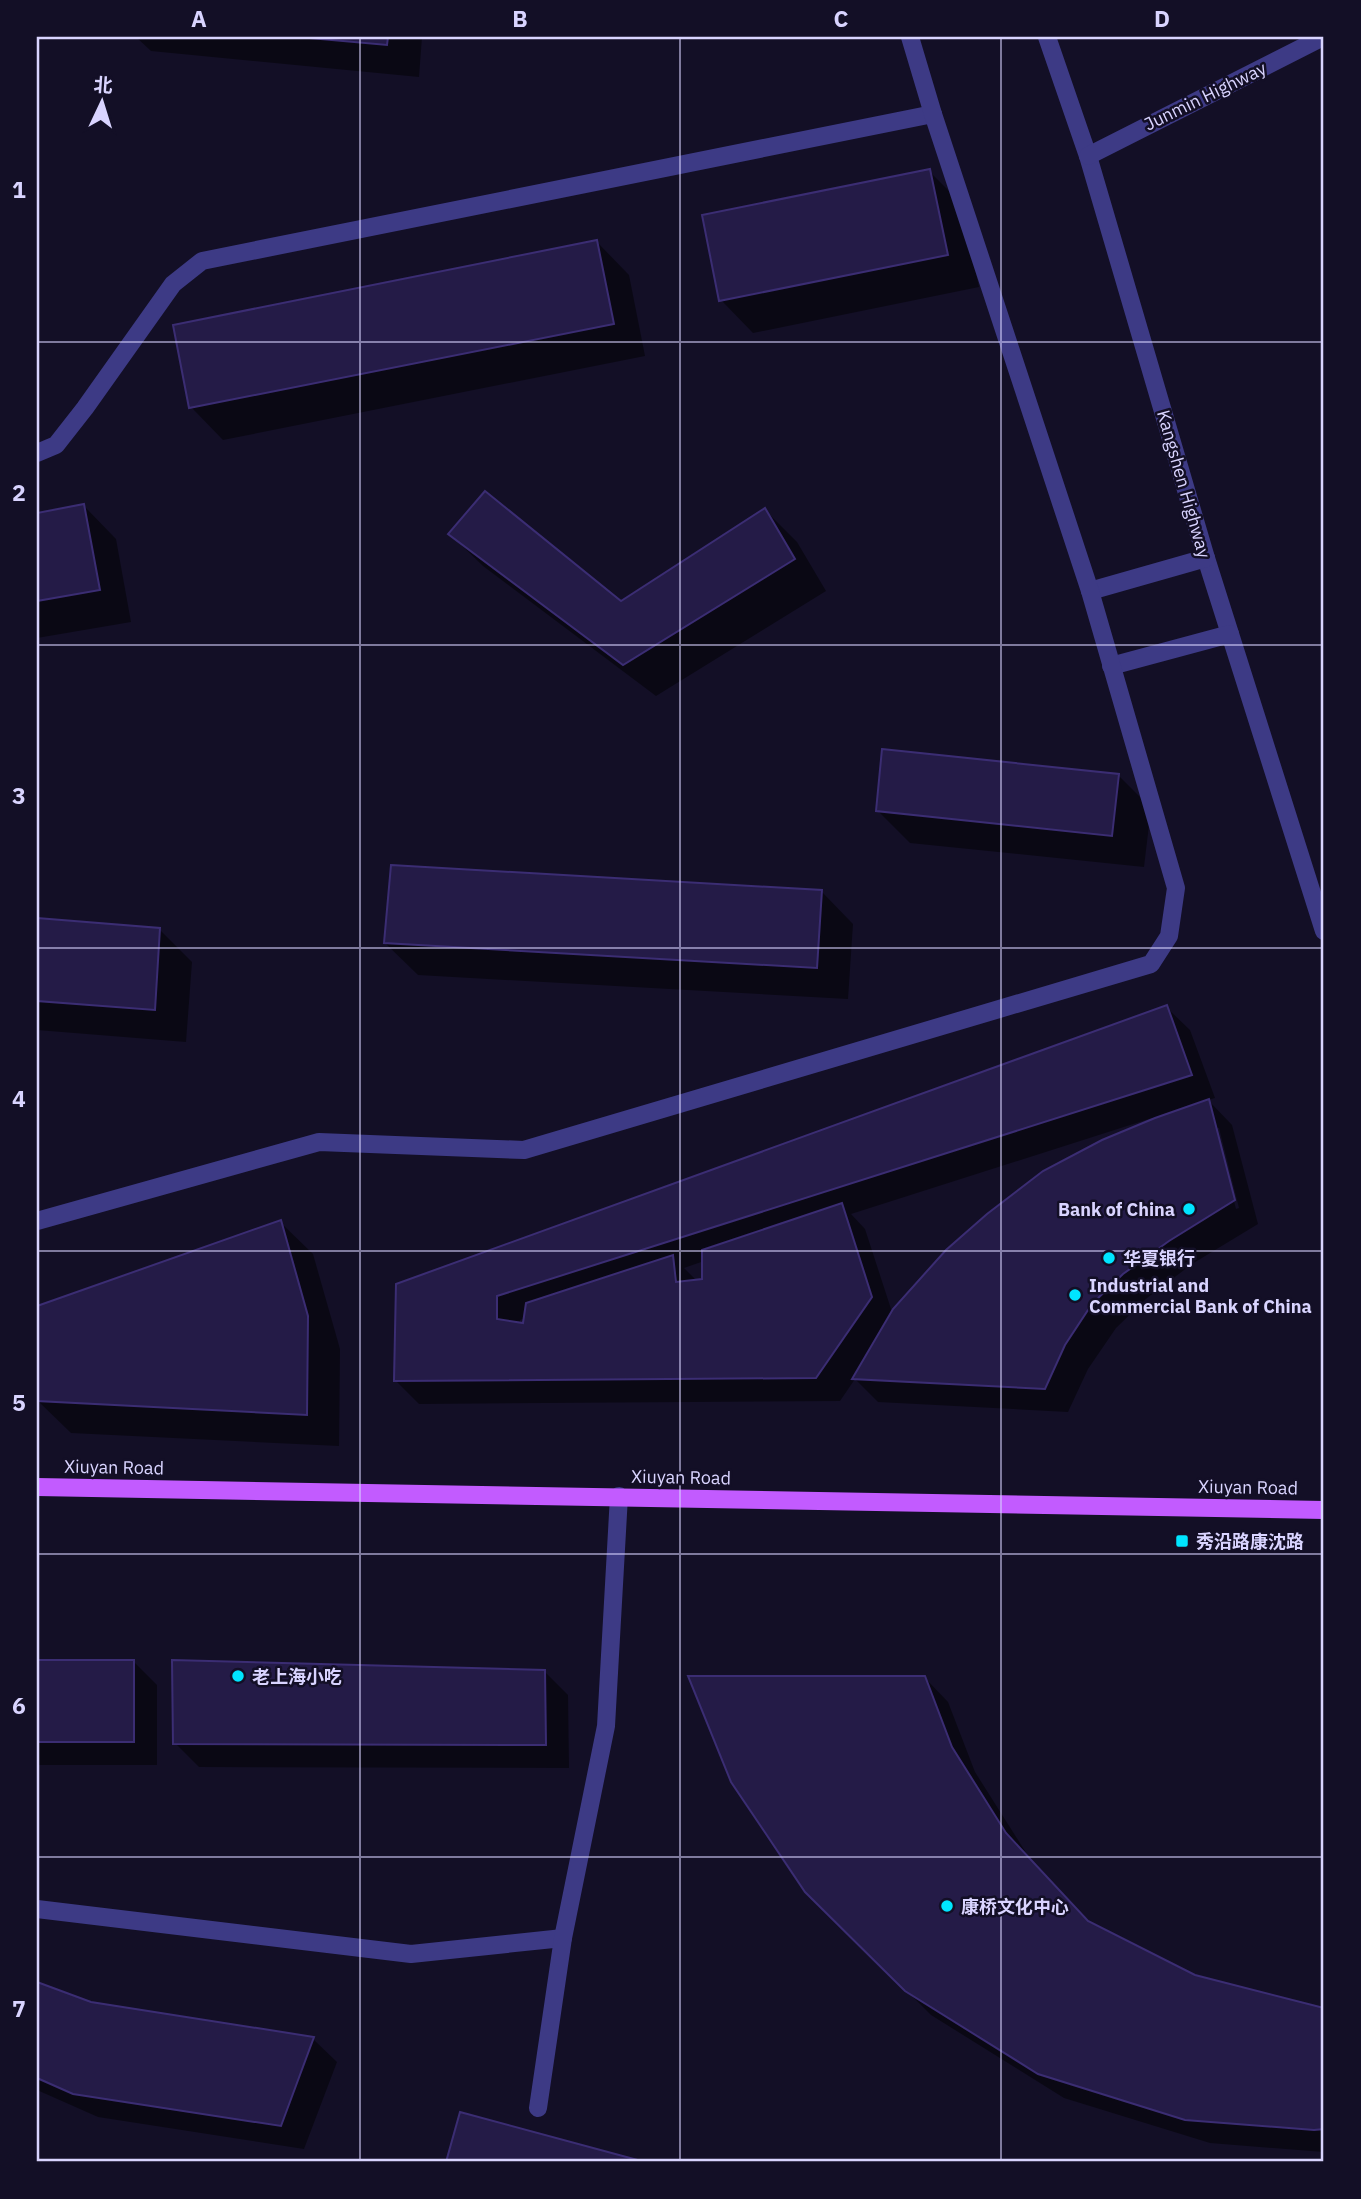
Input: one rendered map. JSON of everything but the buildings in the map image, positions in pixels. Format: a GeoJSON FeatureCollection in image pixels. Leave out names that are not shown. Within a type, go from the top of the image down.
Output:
{"type":"FeatureCollection","features":[{"type":"Feature","properties":{"kind":"main road","name":"Xiuyan Road"},"geometry":{"type":"LineString","coordinates":[[37,1487],[1324,1510]]}},
{"type":"Feature","properties":{"kind":"street"},"geometry":{"type":"LineString","coordinates":[[37,1222],[320,1142],[524,1150],[1151,964],[1169,936],[1176,888],[1090,591],[910,37]]}},
{"type":"Feature","properties":{"kind":"street","name":"Kangshen Highway"},"geometry":{"type":"LineString","coordinates":[[1047,37],[1088,156],[1206,558],[1324,931]]}},
{"type":"Feature","properties":{"kind":"street","name":"Junmin Highway"},"geometry":{"type":"LineString","coordinates":[[1088,156],[1323,37]]}},
{"type":"Feature","properties":{"kind":"street"},"geometry":{"type":"LineString","coordinates":[[37,453],[56,445],[173,284],[202,261],[933,114]]}},
{"type":"Feature","properties":{"kind":"street"},"geometry":{"type":"LineString","coordinates":[[1090,591],[1206,558]]}},
{"type":"Feature","properties":{"kind":"street"},"geometry":{"type":"LineString","coordinates":[[1111,666],[1230,634]]}},
{"type":"Feature","properties":{"kind":"street"},"geometry":{"type":"LineString","coordinates":[[538,2108],[563,1938],[606,1726],[619,1496]]}},
{"type":"Feature","properties":{"kind":"street"},"geometry":{"type":"LineString","coordinates":[[37,1909],[411,1954],[563,1938]]}},
{"type":"Feature","properties":{"kind":"place","name":"Bank of China"},"geometry":{"type":"Point","coordinates":[1189,1209]}},
{"type":"Feature","properties":{"kind":"place","name":"华夏银行"},"geometry":{"type":"Point","coordinates":[1109,1258]}},
{"type":"Feature","properties":{"kind":"place","name":"Industrial and Commercial Bank of China"},"geometry":{"type":"Point","coordinates":[1075,1295]}},
{"type":"Feature","properties":{"kind":"place","name":"秀沿路康沈路"},"geometry":{"type":"Point","coordinates":[1182,1541]}},
{"type":"Feature","properties":{"kind":"place","name":"老上海小吃"},"geometry":{"type":"Point","coordinates":[238,1676]}},
{"type":"Feature","properties":{"kind":"place","name":"康桥文化中心"},"geometry":{"type":"Point","coordinates":[947,1906]}}]}
